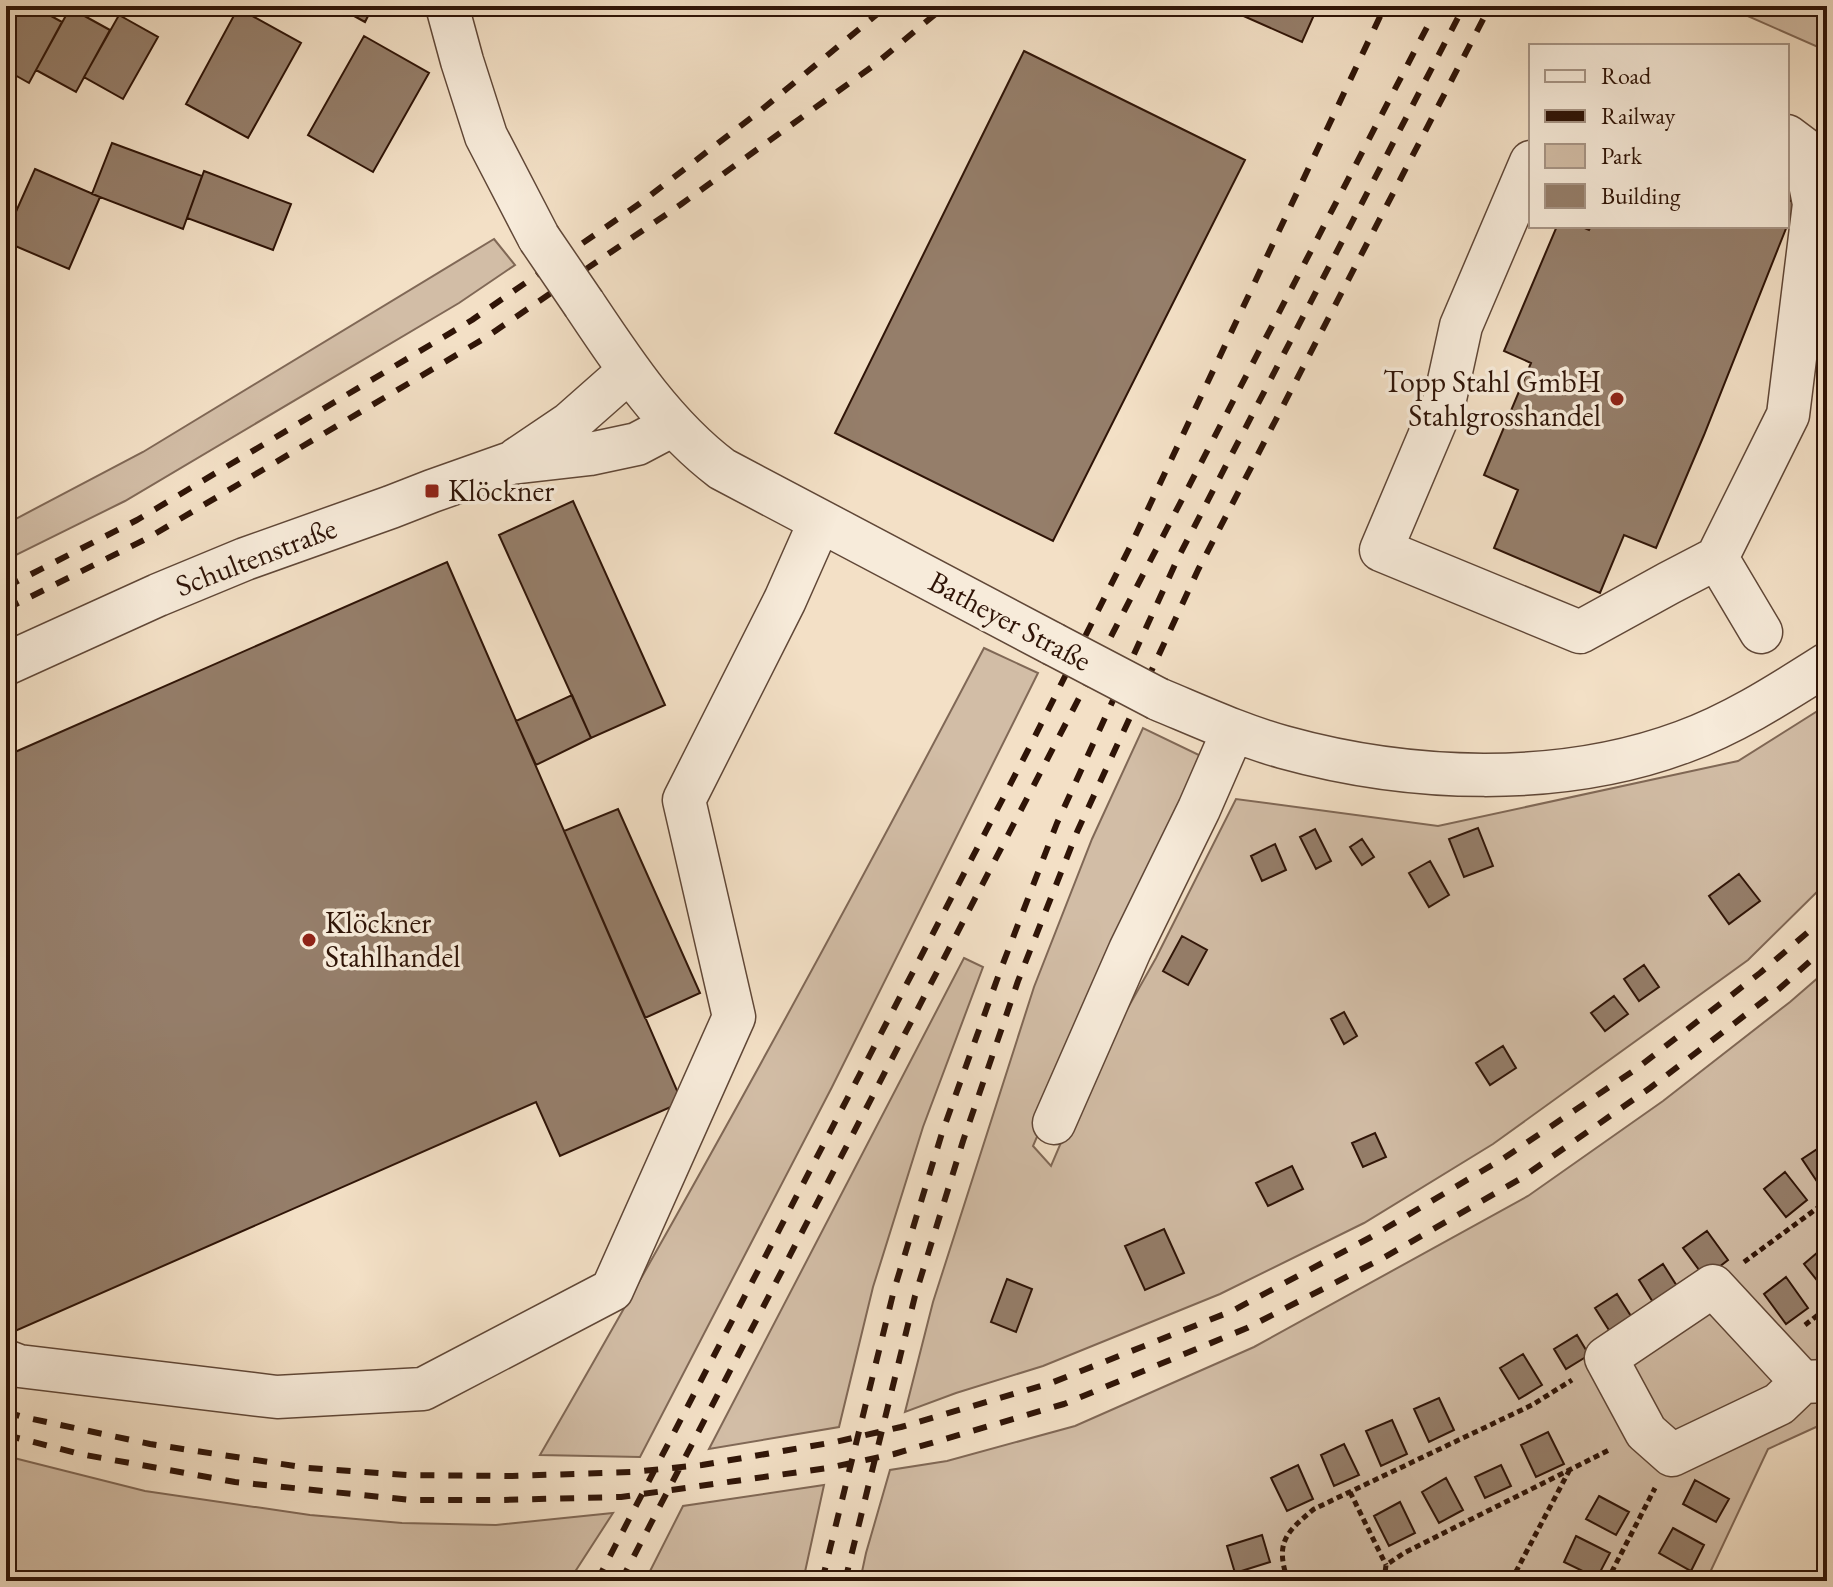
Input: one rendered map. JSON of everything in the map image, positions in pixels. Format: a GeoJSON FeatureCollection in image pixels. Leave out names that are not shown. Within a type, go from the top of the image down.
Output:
{"type":"FeatureCollection","features":[{"type":"Feature","properties":{"kind":"street","name":"Batheyer Straße"},"geometry":{"type":"LineString","coordinates":[[447,6],[486,136],[539,238],[629,371],[698,451],[722,469],[1158,699],[1233,731],[1354,764],[1482,776],[1545,772],[1612,762],[1682,742],[1737,718],[1827,664]]}},
{"type":"Feature","properties":{"kind":"street"},"geometry":{"type":"LineString","coordinates":[[1529,167],[1461,326],[1445,399],[1381,550],[1580,632],[1717,558],[1788,415],[1814,204],[1803,148],[1789,138]]}},
{"type":"Feature","properties":{"kind":"street","name":"Schultenstraße"},"geometry":{"type":"LineString","coordinates":[[511,463],[569,424],[629,371]]}},
{"type":"Feature","properties":{"kind":"street","name":"Schultenstraße"},"geometry":{"type":"LineString","coordinates":[[6,664],[245,559],[511,463],[590,454],[637,444],[673,425]]}},
{"type":"Feature","properties":{"kind":"street"},"geometry":{"type":"LineString","coordinates":[[6,1361],[19,1366],[277,1397],[423,1389],[612,1290],[734,1017],[684,800],[785,600],[820,521]]}},
{"type":"Feature","properties":{"kind":"street"},"geometry":{"type":"LineString","coordinates":[[1717,558],[1761,632]]}},
{"type":"Feature","properties":{"kind":"street"},"geometry":{"type":"LineString","coordinates":[[1054,1123],[1130,950],[1199,809],[1233,731]]}},
{"type":"Feature","properties":{"kind":"street"},"geometry":{"type":"LineString","coordinates":[[1713,1286],[1815,1382],[1779,1404],[1659,1443],[1606,1358],[1713,1286]]}},
{"type":"Feature","properties":{"kind":"path"},"geometry":{"type":"LineString","coordinates":[[1713,1286],[1827,1201]]}},
{"type":"Feature","properties":{"kind":"path"},"geometry":{"type":"LineString","coordinates":[[1288,1581],[1281,1551],[1288,1535],[1314,1509],[1532,1405],[1606,1358]]}},
{"type":"Feature","properties":{"kind":"path"},"geometry":{"type":"LineString","coordinates":[[1386,1565],[1569,1470],[1659,1443]]}},
{"type":"Feature","properties":{"kind":"path"},"geometry":{"type":"LineString","coordinates":[[1607,1581],[1659,1443]]}},
{"type":"Feature","properties":{"kind":"path"},"geometry":{"type":"LineString","coordinates":[[1511,1581],[1569,1470]]}},
{"type":"Feature","properties":{"kind":"path"},"geometry":{"type":"LineString","coordinates":[[1350,1492],[1386,1565],[1384,1581]]}},
{"type":"Feature","properties":{"kind":"green space"},"geometry":{"type":"Polygon","coordinates":[[[1725,6],[1827,6],[1827,51],[1725,6]]]}},
{"type":"Feature","properties":{"kind":"green space"},"geometry":{"type":"Polygon","coordinates":[[[494,239],[515,265],[459,303],[125,501],[6,560],[6,524],[143,452],[494,239]]]}},
{"type":"Feature","properties":{"kind":"green space"},"geometry":{"type":"Polygon","coordinates":[[[984,648],[1038,673],[832,1087],[640,1457],[540,1455],[766,1054],[984,648]]]}},
{"type":"Feature","properties":{"kind":"green space"},"geometry":{"type":"Polygon","coordinates":[[[1827,705],[1827,882],[1748,960],[1493,1144],[1364,1223],[1220,1294],[1043,1366],[905,1412],[933,1302],[1034,987],[1092,839],[1143,728],[1201,756],[1033,1146],[1051,1166],[1090,1075],[1156,958],[1236,799],[1438,826],[1738,761],[1827,705]]]}},
{"type":"Feature","properties":{"kind":"green space"},"geometry":{"type":"Polygon","coordinates":[[[964,958],[983,967],[923,1127],[873,1287],[839,1427],[709,1449],[964,958]]]}},
{"type":"Feature","properties":{"kind":"green space"},"geometry":{"type":"Polygon","coordinates":[[[1827,970],[1827,1422],[1768,1449],[1706,1581],[860,1581],[890,1470],[947,1461],[1075,1426],[1254,1347],[1528,1196],[1663,1101],[1827,970]]]}},
{"type":"Feature","properties":{"kind":"green space"},"geometry":{"type":"Polygon","coordinates":[[[6,1456],[145,1491],[310,1515],[402,1523],[496,1525],[613,1513],[569,1581],[6,1581],[6,1456]]]}},
{"type":"Feature","properties":{"kind":"green space"},"geometry":{"type":"Polygon","coordinates":[[[824,1485],[803,1581],[645,1581],[683,1506],[824,1485]]]}},
{"type":"Feature","properties":{"kind":"building"},"geometry":{"type":"Polygon","coordinates":[[[19,6],[33,6],[62,22],[29,83],[6,70],[6,30],[19,6]]]}},
{"type":"Feature","properties":{"kind":"building"},"geometry":{"type":"Polygon","coordinates":[[[336,6],[373,6],[365,22],[336,6]]]}},
{"type":"Feature","properties":{"kind":"building"},"geometry":{"type":"Polygon","coordinates":[[[1221,6],[1318,6],[1302,42],[1221,6]]]}},
{"type":"Feature","properties":{"kind":"building"},"geometry":{"type":"Polygon","coordinates":[[[70,8],[110,30],[76,92],[36,70],[70,8]]]}},
{"type":"Feature","properties":{"kind":"building"},"geometry":{"type":"Polygon","coordinates":[[[238,8],[301,43],[248,138],[186,104],[238,8]]]}},
{"type":"Feature","properties":{"kind":"building"},"geometry":{"type":"Polygon","coordinates":[[[119,15],[158,37],[123,99],[84,77],[119,15]]]}},
{"type":"Feature","properties":{"kind":"building"},"geometry":{"type":"Polygon","coordinates":[[[364,36],[429,73],[373,172],[308,135],[364,36]]]}},
{"type":"Feature","properties":{"kind":"building"},"geometry":{"type":"Polygon","coordinates":[[[1024,51],[1245,160],[1053,541],[835,433],[1024,51]]]}},
{"type":"Feature","properties":{"kind":"building"},"geometry":{"type":"Polygon","coordinates":[[[112,143],[202,176],[183,229],[92,194],[112,143]]]}},
{"type":"Feature","properties":{"kind":"building"},"geometry":{"type":"Polygon","coordinates":[[[35,169],[100,197],[69,269],[6,242],[6,234],[35,169]]]}},
{"type":"Feature","properties":{"kind":"building"},"geometry":{"type":"Polygon","coordinates":[[[204,171],[291,204],[273,250],[187,218],[204,171]]]}},
{"type":"Feature","properties":{"kind":"building"},"geometry":{"type":"Polygon","coordinates":[[[1789,200],[1796,203],[1789,220],[1789,200]]]}},
{"type":"Feature","properties":{"kind":"building","name":"Topp Stahl GmbH Stahlgrosshandel"},"geometry":{"type":"Polygon","coordinates":[[[1556,228],[1786,228],[1656,548],[1624,535],[1600,593],[1494,548],[1518,490],[1484,475],[1531,363],[1504,351],[1556,228]]]}},
{"type":"Feature","properties":{"kind":"building"},"geometry":{"type":"Polygon","coordinates":[[[573,501],[665,705],[591,738],[499,535],[573,501]]]}},
{"type":"Feature","properties":{"kind":"building","name":"Klöckner Stahlhandel"},"geometry":{"type":"Polygon","coordinates":[[[447,562],[682,1102],[560,1156],[536,1102],[6,1335],[6,756],[447,562]]]}},
{"type":"Feature","properties":{"kind":"building"},"geometry":{"type":"Polygon","coordinates":[[[572,695],[591,738],[536,765],[516,721],[572,695]]]}},
{"type":"Feature","properties":{"kind":"building"},"geometry":{"type":"Polygon","coordinates":[[[618,809],[700,993],[645,1018],[564,831],[618,809]]]}},
{"type":"Feature","properties":{"kind":"building"},"geometry":{"type":"Polygon","coordinates":[[[1478,828],[1493,866],[1464,877],[1449,839],[1478,828]]]}},
{"type":"Feature","properties":{"kind":"building"},"geometry":{"type":"Polygon","coordinates":[[[1315,829],[1331,861],[1316,869],[1300,837],[1315,829]]]}},
{"type":"Feature","properties":{"kind":"building"},"geometry":{"type":"Polygon","coordinates":[[[1362,839],[1374,857],[1362,865],[1350,847],[1362,839]]]}},
{"type":"Feature","properties":{"kind":"building"},"geometry":{"type":"Polygon","coordinates":[[[1275,844],[1286,870],[1262,881],[1251,856],[1275,844]]]}},
{"type":"Feature","properties":{"kind":"building"},"geometry":{"type":"Polygon","coordinates":[[[1430,861],[1449,895],[1429,907],[1409,873],[1430,861]]]}},
{"type":"Feature","properties":{"kind":"building"},"geometry":{"type":"Polygon","coordinates":[[[1739,874],[1760,901],[1729,924],[1709,896],[1739,874]]]}},
{"type":"Feature","properties":{"kind":"building"},"geometry":{"type":"Polygon","coordinates":[[[1182,936],[1207,950],[1188,985],[1163,971],[1182,936]]]}},
{"type":"Feature","properties":{"kind":"building"},"geometry":{"type":"Polygon","coordinates":[[[1644,965],[1659,987],[1639,1001],[1624,979],[1644,965]]]}},
{"type":"Feature","properties":{"kind":"building"},"geometry":{"type":"Polygon","coordinates":[[[1614,996],[1628,1014],[1605,1031],[1591,1013],[1614,996]]]}},
{"type":"Feature","properties":{"kind":"building"},"geometry":{"type":"Polygon","coordinates":[[[1344,1012],[1357,1036],[1344,1044],[1331,1019],[1344,1012]]]}},
{"type":"Feature","properties":{"kind":"building"},"geometry":{"type":"Polygon","coordinates":[[[1503,1046],[1516,1068],[1490,1085],[1476,1063],[1503,1046]]]}},
{"type":"Feature","properties":{"kind":"building"},"geometry":{"type":"Polygon","coordinates":[[[1375,1133],[1386,1157],[1363,1167],[1352,1143],[1375,1133]]]}},
{"type":"Feature","properties":{"kind":"building"},"geometry":{"type":"Polygon","coordinates":[[[1825,1144],[1827,1186],[1822,1189],[1802,1159],[1825,1144]]]}},
{"type":"Feature","properties":{"kind":"building"},"geometry":{"type":"Polygon","coordinates":[[[1292,1166],[1303,1189],[1268,1206],[1256,1183],[1292,1166]]]}},
{"type":"Feature","properties":{"kind":"building"},"geometry":{"type":"Polygon","coordinates":[[[1785,1172],[1807,1200],[1786,1217],[1764,1189],[1785,1172]]]}},
{"type":"Feature","properties":{"kind":"building"},"geometry":{"type":"Polygon","coordinates":[[[1164,1229],[1184,1273],[1145,1290],[1125,1246],[1164,1229]]]}},
{"type":"Feature","properties":{"kind":"building"},"geometry":{"type":"Polygon","coordinates":[[[1707,1231],[1728,1260],[1705,1278],[1683,1248],[1707,1231]]]}},
{"type":"Feature","properties":{"kind":"building"},"geometry":{"type":"Polygon","coordinates":[[[1825,1246],[1827,1248],[1827,1293],[1804,1264],[1825,1246]]]}},
{"type":"Feature","properties":{"kind":"building"},"geometry":{"type":"Polygon","coordinates":[[[1663,1264],[1682,1294],[1658,1310],[1639,1280],[1663,1264]]]}},
{"type":"Feature","properties":{"kind":"building"},"geometry":{"type":"Polygon","coordinates":[[[1786,1277],[1808,1308],[1786,1324],[1764,1294],[1786,1277]]]}},
{"type":"Feature","properties":{"kind":"building"},"geometry":{"type":"Polygon","coordinates":[[[1007,1279],[1032,1289],[1016,1332],[991,1322],[1007,1279]]]}},
{"type":"Feature","properties":{"kind":"building"},"geometry":{"type":"Polygon","coordinates":[[[1617,1294],[1636,1324],[1614,1338],[1595,1308],[1617,1294]]]}},
{"type":"Feature","properties":{"kind":"building"},"geometry":{"type":"Polygon","coordinates":[[[1577,1335],[1589,1355],[1566,1369],[1554,1349],[1577,1335]]]}},
{"type":"Feature","properties":{"kind":"building"},"geometry":{"type":"Polygon","coordinates":[[[1523,1354],[1542,1385],[1519,1399],[1500,1368],[1523,1354]]]}},
{"type":"Feature","properties":{"kind":"building"},"geometry":{"type":"Polygon","coordinates":[[[1439,1398],[1454,1430],[1429,1442],[1414,1409],[1439,1398]]]}},
{"type":"Feature","properties":{"kind":"building"},"geometry":{"type":"Polygon","coordinates":[[[1392,1420],[1407,1454],[1381,1466],[1366,1431],[1392,1420]]]}},
{"type":"Feature","properties":{"kind":"building"},"geometry":{"type":"Polygon","coordinates":[[[1548,1432],[1564,1464],[1536,1477],[1521,1445],[1548,1432]]]}},
{"type":"Feature","properties":{"kind":"building"},"geometry":{"type":"Polygon","coordinates":[[[1344,1444],[1359,1475],[1334,1486],[1321,1455],[1344,1444]]]}},
{"type":"Feature","properties":{"kind":"building"},"geometry":{"type":"Polygon","coordinates":[[[1298,1465],[1313,1499],[1287,1511],[1271,1478],[1298,1465]]]}},
{"type":"Feature","properties":{"kind":"building"},"geometry":{"type":"Polygon","coordinates":[[[1501,1465],[1511,1486],[1485,1498],[1475,1477],[1501,1465]]]}},
{"type":"Feature","properties":{"kind":"building"},"geometry":{"type":"Polygon","coordinates":[[[1446,1478],[1463,1510],[1439,1523],[1422,1492],[1446,1478]]]}},
{"type":"Feature","properties":{"kind":"building"},"geometry":{"type":"Polygon","coordinates":[[[1695,1480],[1729,1499],[1716,1522],[1683,1504],[1695,1480]]]}},
{"type":"Feature","properties":{"kind":"building"},"geometry":{"type":"Polygon","coordinates":[[[1599,1496],[1629,1512],[1616,1535],[1586,1519],[1599,1496]]]}},
{"type":"Feature","properties":{"kind":"building"},"geometry":{"type":"Polygon","coordinates":[[[1400,1502],[1415,1533],[1389,1546],[1374,1516],[1400,1502]]]}},
{"type":"Feature","properties":{"kind":"building"},"geometry":{"type":"Polygon","coordinates":[[[1673,1528],[1704,1545],[1691,1571],[1659,1553],[1673,1528]]]}},
{"type":"Feature","properties":{"kind":"building"},"geometry":{"type":"Polygon","coordinates":[[[1262,1535],[1270,1562],[1235,1573],[1227,1546],[1262,1535]]]}},
{"type":"Feature","properties":{"kind":"building"},"geometry":{"type":"Polygon","coordinates":[[[1576,1536],[1610,1553],[1597,1578],[1564,1562],[1576,1536]]]}},
{"type":"Feature","properties":{"kind":"railway"},"geometry":{"type":"LineString","coordinates":[[6,587],[137,520],[472,320],[639,204],[760,111],[887,6]]}},
{"type":"Feature","properties":{"kind":"railway"},"geometry":{"type":"LineString","coordinates":[[6,609],[148,538],[485,338],[680,205],[873,66],[945,6]]}},
{"type":"Feature","properties":{"kind":"railway"},"geometry":{"type":"LineString","coordinates":[[597,1581],[1130,547],[1385,6]]}},
{"type":"Feature","properties":{"kind":"railway"},"geometry":{"type":"LineString","coordinates":[[621,1581],[1438,6]]}},
{"type":"Feature","properties":{"kind":"railway"},"geometry":{"type":"LineString","coordinates":[[822,1581],[894,1290],[942,1133],[1057,823],[1177,560],[1464,6]]}},
{"type":"Feature","properties":{"kind":"railway"},"geometry":{"type":"LineString","coordinates":[[845,1581],[915,1296],[963,1141],[1018,981],[1077,832],[1198,570],[1490,6]]}},
{"type":"Feature","properties":{"kind":"railway"},"geometry":{"type":"LineString","coordinates":[[6,1412],[150,1444],[308,1468],[407,1475],[632,1472],[702,1465],[901,1427],[1051,1383],[1232,1311],[1371,1237],[1504,1158],[1636,1069],[1760,973],[1827,916]]}},
{"type":"Feature","properties":{"kind":"railway"},"geometry":{"type":"LineString","coordinates":[[6,1435],[80,1454],[235,1482],[411,1500],[621,1497],[828,1468],[894,1454],[1064,1404],[1247,1328],[1385,1257],[1520,1179],[1650,1088],[1779,989],[1827,946]]}},
{"type":"Feature","properties":{"kind":"place","name":"Topp Stahl GmbH Stahlgrosshandel"},"geometry":{"type":"Point","coordinates":[1617,399]}},
{"type":"Feature","properties":{"kind":"place","name":"Klöckner"},"geometry":{"type":"Point","coordinates":[432,491]}},
{"type":"Feature","properties":{"kind":"place","name":"Klöckner Stahlhandel"},"geometry":{"type":"Point","coordinates":[309,940]}}]}
